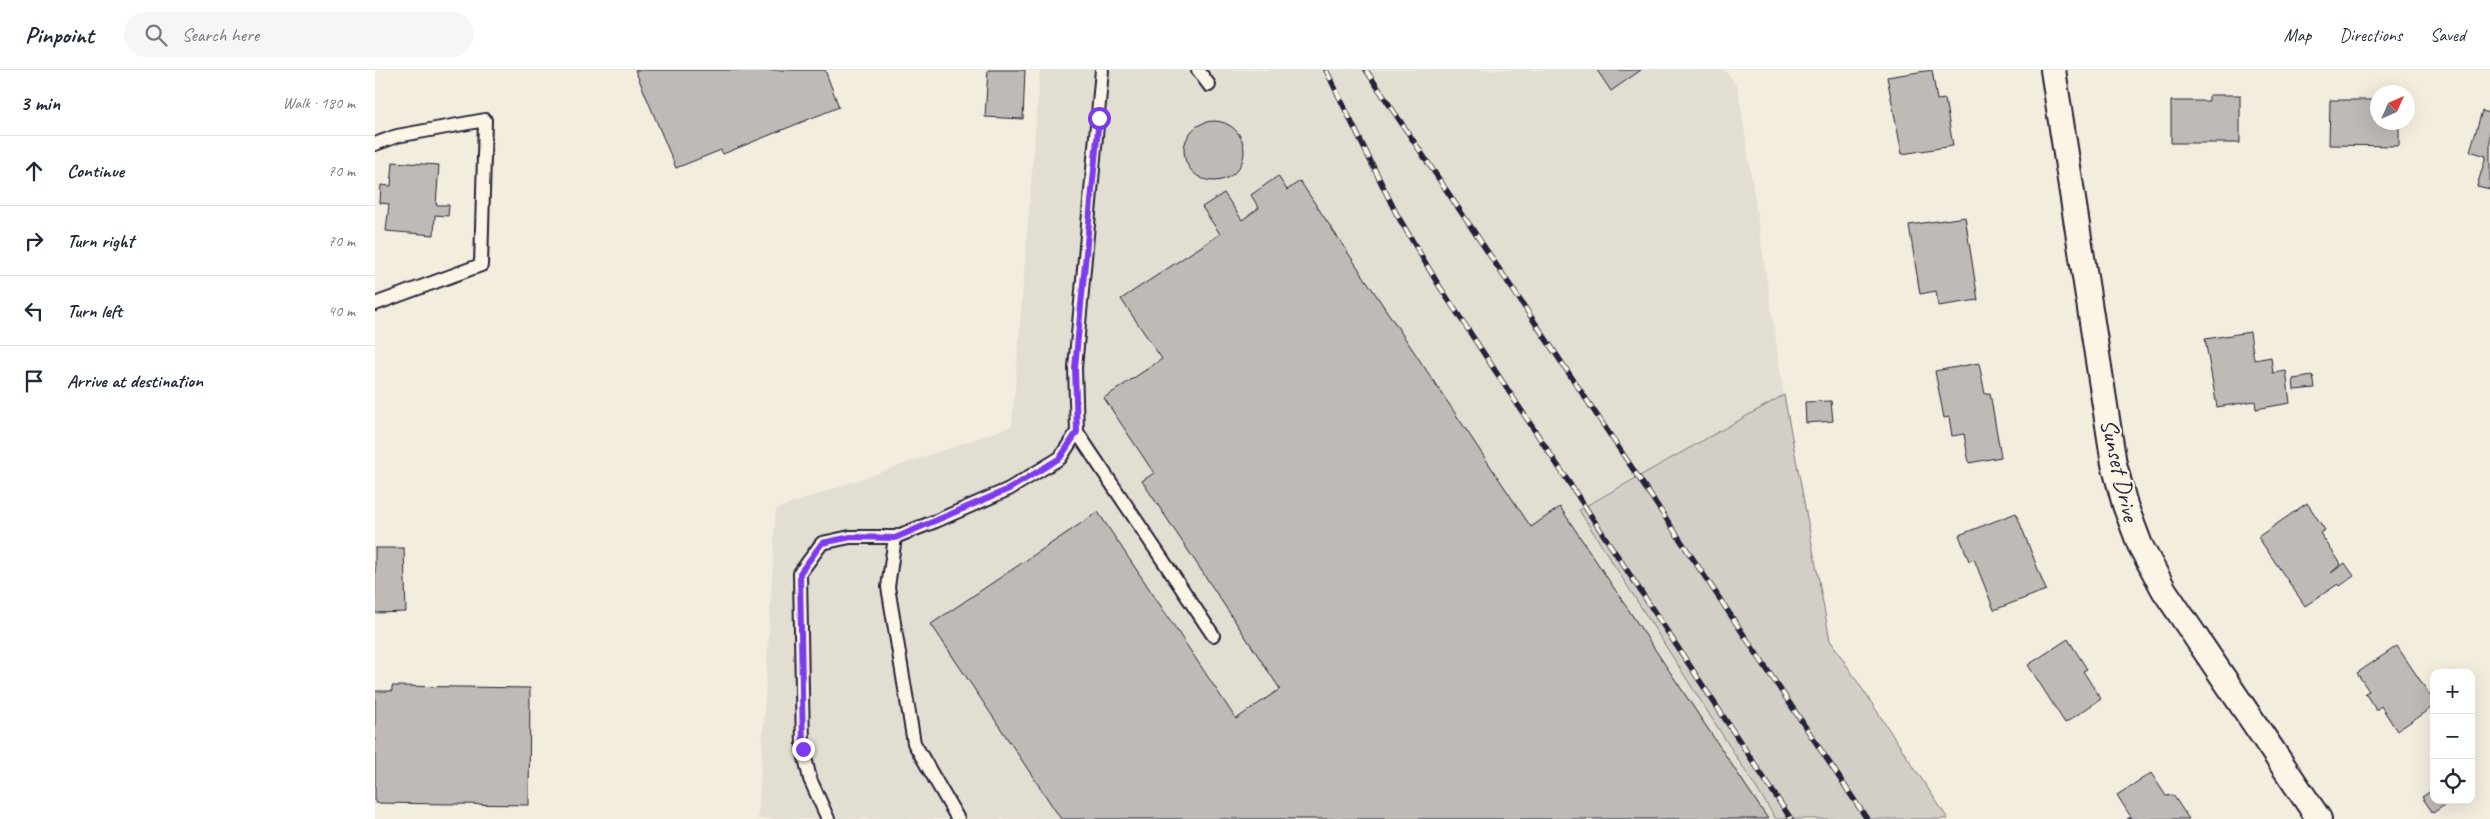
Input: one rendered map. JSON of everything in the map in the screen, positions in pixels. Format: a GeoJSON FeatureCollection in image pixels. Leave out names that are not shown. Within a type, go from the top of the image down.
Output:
{"type":"FeatureCollection","features":[{"type":"Feature","properties":{"kind":"street","name":"Sunset Drive"},"geometry":{"type":"LineString","coordinates":[[2053,70],[2114,464],[2125,505],[2140,545],[2164,590],[2319,819]]}},
{"type":"Feature","properties":{"kind":"lane"},"geometry":{"type":"LineString","coordinates":[[1102,70],[1075,368],[1077,432],[1213,635]]}},
{"type":"Feature","properties":{"kind":"lane"},"geometry":{"type":"LineString","coordinates":[[1198,70],[1209,85]]}},
{"type":"Feature","properties":{"kind":"lane"},"geometry":{"type":"LineString","coordinates":[[375,144],[397,136],[485,120],[481,265],[375,304]]}},
{"type":"Feature","properties":{"kind":"lane"},"geometry":{"type":"LineString","coordinates":[[828,819],[810,779],[803,749],[800,573],[822,543],[851,537],[895,538],[1009,489],[1060,458],[1077,432]]}},
{"type":"Feature","properties":{"kind":"lane"},"geometry":{"type":"LineString","coordinates":[[895,538],[888,587],[914,742],[958,819]]}},
{"type":"Feature","properties":{"kind":"shaded area"},"geometry":{"type":"Polygon","coordinates":[[[1040,70],[1725,70],[1738,88],[1784,395],[1579,510],[1776,819],[758,819],[776,509],[1012,426],[1040,70]]]}},
{"type":"Feature","properties":{"kind":"shaded area"},"geometry":{"type":"Polygon","coordinates":[[[1784,395],[1830,640],[1948,819],[1776,819],[1579,510],[1784,395]]]}},
{"type":"Feature","properties":{"kind":"building"},"geometry":{"type":"Polygon","coordinates":[[[635,70],[825,70],[839,107],[723,154],[721,150],[676,168],[635,70]]]}},
{"type":"Feature","properties":{"kind":"building"},"geometry":{"type":"Polygon","coordinates":[[[988,70],[1025,70],[1023,119],[985,117],[988,70]]]}},
{"type":"Feature","properties":{"kind":"building"},"geometry":{"type":"Polygon","coordinates":[[[1597,70],[1641,70],[1611,91],[1597,70]]]}},
{"type":"Feature","properties":{"kind":"building"},"geometry":{"type":"Polygon","coordinates":[[[1932,70],[1937,100],[1945,99],[1953,146],[1902,154],[1887,77],[1932,70]]]}},
{"type":"Feature","properties":{"kind":"building"},"geometry":{"type":"Polygon","coordinates":[[[2209,95],[2240,95],[2240,143],[2171,143],[2171,101],[2209,101],[2209,95]]]}},
{"type":"Feature","properties":{"kind":"building"},"geometry":{"type":"Polygon","coordinates":[[[2330,100],[2370,100],[2370,130],[2399,130],[2399,146],[2329,145],[2330,100]]]}},
{"type":"Feature","properties":{"kind":"building"},"geometry":{"type":"Polygon","coordinates":[[[2482,111],[2490,113],[2490,189],[2477,186],[2486,156],[2470,151],[2482,111]]]}},
{"type":"Feature","properties":{"kind":"building"},"geometry":{"type":"Polygon","coordinates":[[[1208,121],[1220,121],[1236,129],[1242,139],[1244,151],[1242,163],[1236,173],[1220,181],[1208,181],[1192,173],[1184,157],[1184,145],[1192,129],[1208,121]]]}},
{"type":"Feature","properties":{"kind":"building"},"geometry":{"type":"Polygon","coordinates":[[[393,162],[439,165],[436,205],[449,205],[448,216],[435,215],[434,235],[386,231],[389,204],[380,203],[381,185],[391,186],[393,162]]]}},
{"type":"Feature","properties":{"kind":"building"},"geometry":{"type":"Polygon","coordinates":[[[1278,176],[1287,190],[1300,181],[1531,527],[1560,507],[1768,819],[1061,819],[931,624],[1098,512],[1236,719],[1280,689],[1142,481],[1154,473],[1104,398],[1162,359],[1121,299],[1220,234],[1202,207],[1224,193],[1242,220],[1259,208],[1251,195],[1278,176]]]}},
{"type":"Feature","properties":{"kind":"building"},"geometry":{"type":"Polygon","coordinates":[[[1965,217],[1978,300],[1938,306],[1936,291],[1920,294],[1909,225],[1965,217]]]}},
{"type":"Feature","properties":{"kind":"building"},"geometry":{"type":"Polygon","coordinates":[[[2250,332],[2254,360],[2271,357],[2273,373],[2286,371],[2290,403],[2256,409],[2255,401],[2217,407],[2205,339],[2250,332]]]}},
{"type":"Feature","properties":{"kind":"building"},"geometry":{"type":"Polygon","coordinates":[[[1979,363],[1985,394],[1990,393],[2001,457],[1969,463],[1964,434],[1952,436],[1949,417],[1944,418],[1935,371],[1979,363]]]}},
{"type":"Feature","properties":{"kind":"building"},"geometry":{"type":"Polygon","coordinates":[[[2313,376],[2315,388],[2294,390],[2293,379],[2313,376]]]}},
{"type":"Feature","properties":{"kind":"building"},"geometry":{"type":"Polygon","coordinates":[[[1831,401],[1833,421],[1806,423],[1805,402],[1831,401]]]}},
{"type":"Feature","properties":{"kind":"building"},"geometry":{"type":"Polygon","coordinates":[[[2307,503],[2325,530],[2320,533],[2341,564],[2331,573],[2345,563],[2354,576],[2340,586],[2338,584],[2305,606],[2258,537],[2307,503]]]}},
{"type":"Feature","properties":{"kind":"building"},"geometry":{"type":"Polygon","coordinates":[[[2016,513],[2046,590],[1994,610],[1974,559],[1969,561],[1959,535],[2016,513]]]}},
{"type":"Feature","properties":{"kind":"building"},"geometry":{"type":"Polygon","coordinates":[[[375,548],[404,548],[406,612],[375,613],[375,548]]]}},
{"type":"Feature","properties":{"kind":"building"},"geometry":{"type":"Polygon","coordinates":[[[2068,639],[2087,669],[2083,671],[2101,699],[2065,723],[2028,665],[2068,639]]]}},
{"type":"Feature","properties":{"kind":"building"},"geometry":{"type":"Polygon","coordinates":[[[2397,646],[2430,695],[2430,709],[2397,731],[2381,706],[2376,710],[2365,693],[2369,691],[2357,673],[2397,646]]]}},
{"type":"Feature","properties":{"kind":"building"},"geometry":{"type":"Polygon","coordinates":[[[392,686],[530,688],[529,805],[375,803],[375,691],[392,691],[392,686]]]}},
{"type":"Feature","properties":{"kind":"building"},"geometry":{"type":"Polygon","coordinates":[[[2151,773],[2166,796],[2173,795],[2189,819],[2127,819],[2131,817],[2117,795],[2151,773]]]}},
{"type":"Feature","properties":{"kind":"building"},"geometry":{"type":"Polygon","coordinates":[[[2430,792],[2430,804],[2446,804],[2433,813],[2422,797],[2430,792]]]}},
{"type":"Feature","properties":{"kind":"railway"},"geometry":{"type":"LineString","coordinates":[[1326,70],[1396,213],[1438,284],[1791,819]]}},
{"type":"Feature","properties":{"kind":"railway"},"geometry":{"type":"LineString","coordinates":[[1366,70],[1867,819]]}},
{"type":"Feature","properties":{"kind":"route"},"geometry":{"type":"LineString","coordinates":[[803,749],[800,573],[809,558],[822,543],[851,537],[895,538],[1009,489],[1060,458],[1077,432],[1075,368],[1099,118]]}}]}
